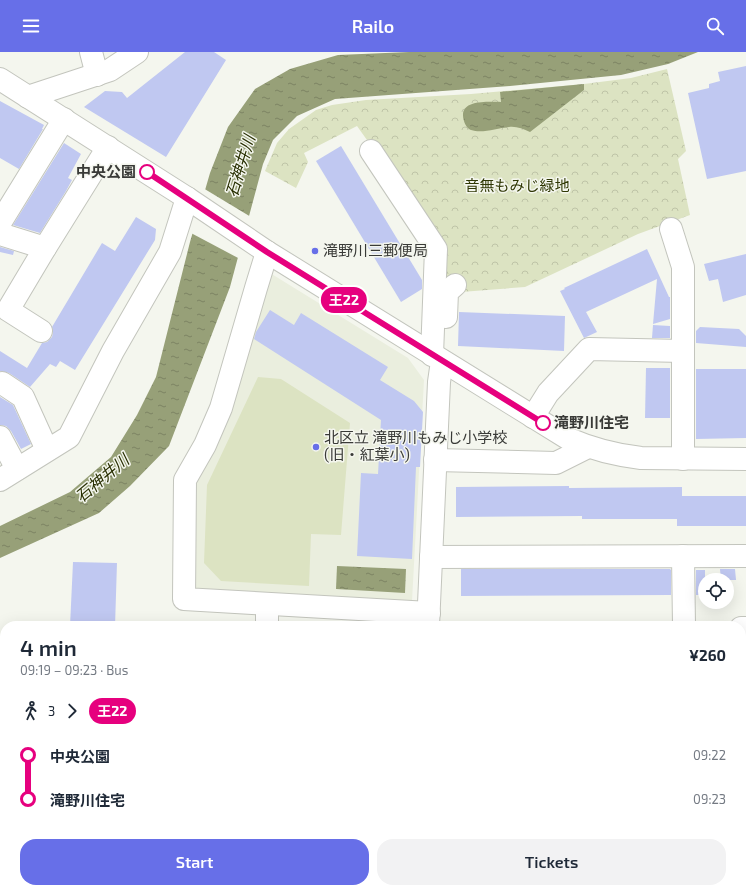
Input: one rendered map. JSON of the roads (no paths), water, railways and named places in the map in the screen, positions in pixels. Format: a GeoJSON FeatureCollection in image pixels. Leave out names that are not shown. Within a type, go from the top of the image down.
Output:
{"type":"FeatureCollection","features":[{"type":"Feature","properties":{"kind":"street"},"geometry":{"type":"LineString","coordinates":[[91,52],[97,75]]}},
{"type":"Feature","properties":{"kind":"street"},"geometry":{"type":"LineString","coordinates":[[28,97],[110,70],[137,52]]}},
{"type":"Feature","properties":{"kind":"street"},"geometry":{"type":"LineString","coordinates":[[2,83],[64,119],[192,201],[267,252],[569,439],[608,453],[641,458],[746,459]]}},
{"type":"Feature","properties":{"kind":"street"},"geometry":{"type":"LineString","coordinates":[[0,223],[64,119]]}},
{"type":"Feature","properties":{"kind":"street"},"geometry":{"type":"LineString","coordinates":[[41,331],[8,310],[108,147]]}},
{"type":"Feature","properties":{"kind":"street"},"geometry":{"type":"LineString","coordinates":[[371,151],[436,249],[440,359]]}},
{"type":"Feature","properties":{"kind":"street"},"geometry":{"type":"LineString","coordinates":[[0,437],[9,474],[69,437],[113,351],[170,252],[192,201]]}},
{"type":"Feature","properties":{"kind":"street"},"geometry":{"type":"LineString","coordinates":[[671,229],[683,267],[683,459]]}},
{"type":"Feature","properties":{"kind":"street"},"geometry":{"type":"LineString","coordinates":[[0,234],[45,248]]}},
{"type":"Feature","properties":{"kind":"street"},"geometry":{"type":"LineString","coordinates":[[267,252],[221,408],[205,445],[185,480],[184,599],[267,604],[429,620],[440,359],[447,292],[455,285]]}},
{"type":"Feature","properties":{"kind":"street"},"geometry":{"type":"LineString","coordinates":[[533,417],[548,393],[589,349],[683,351]]}},
{"type":"Feature","properties":{"kind":"street"},"geometry":{"type":"LineString","coordinates":[[2,383],[23,397],[47,450]]}},
{"type":"Feature","properties":{"kind":"street"},"geometry":{"type":"LineString","coordinates":[[435,460],[556,463],[588,447]]}},
{"type":"Feature","properties":{"kind":"street"},"geometry":{"type":"LineString","coordinates":[[683,556],[684,621]]}},
{"type":"Feature","properties":{"kind":"street"},"geometry":{"type":"LineString","coordinates":[[431,557],[746,556]]}},
{"type":"Feature","properties":{"kind":"street"},"geometry":{"type":"LineString","coordinates":[[267,604],[267,621]]}},
{"type":"Feature","properties":{"kind":"water","name":"石神井川"},"geometry":{"type":"Polygon","coordinates":[[[409,52],[698,52],[668,64],[621,75],[510,86],[335,99],[297,116],[273,140],[263,164],[230,287],[169,446],[130,486],[99,513],[0,558],[0,526],[70,492],[111,457],[137,415],[156,377],[190,242],[210,173],[228,127],[255,89],[290,69],[338,55],[409,52]]]}},
{"type":"Feature","properties":{"kind":"water"},"geometry":{"type":"Polygon","coordinates":[[[584,84],[584,90],[530,132],[512,127],[475,131],[469,129],[464,122],[463,114],[469,105],[482,102],[501,102],[500,92],[584,84]]]}},
{"type":"Feature","properties":{"kind":"water"},"geometry":{"type":"Polygon","coordinates":[[[337,566],[406,569],[405,593],[336,589],[337,566]]]}},
{"type":"Feature","properties":{"kind":"place","name":"中央公園"},"geometry":{"type":"Point","coordinates":[147,172]}},
{"type":"Feature","properties":{"kind":"place","name":"滝野川三郵便局"},"geometry":{"type":"Point","coordinates":[315,251]}},
{"type":"Feature","properties":{"kind":"place","name":"滝野川住宅"},"geometry":{"type":"Point","coordinates":[543,423]}},
{"type":"Feature","properties":{"kind":"place","name":"北区立 滝野川もみじ小学校 (旧・紅葉小)"},"geometry":{"type":"Point","coordinates":[316,447]}},
{"type":"Feature","properties":{"kind":"park label","name":"音無もみじ緑地"},"geometry":{"type":"Point","coordinates":[517,186]}}]}
